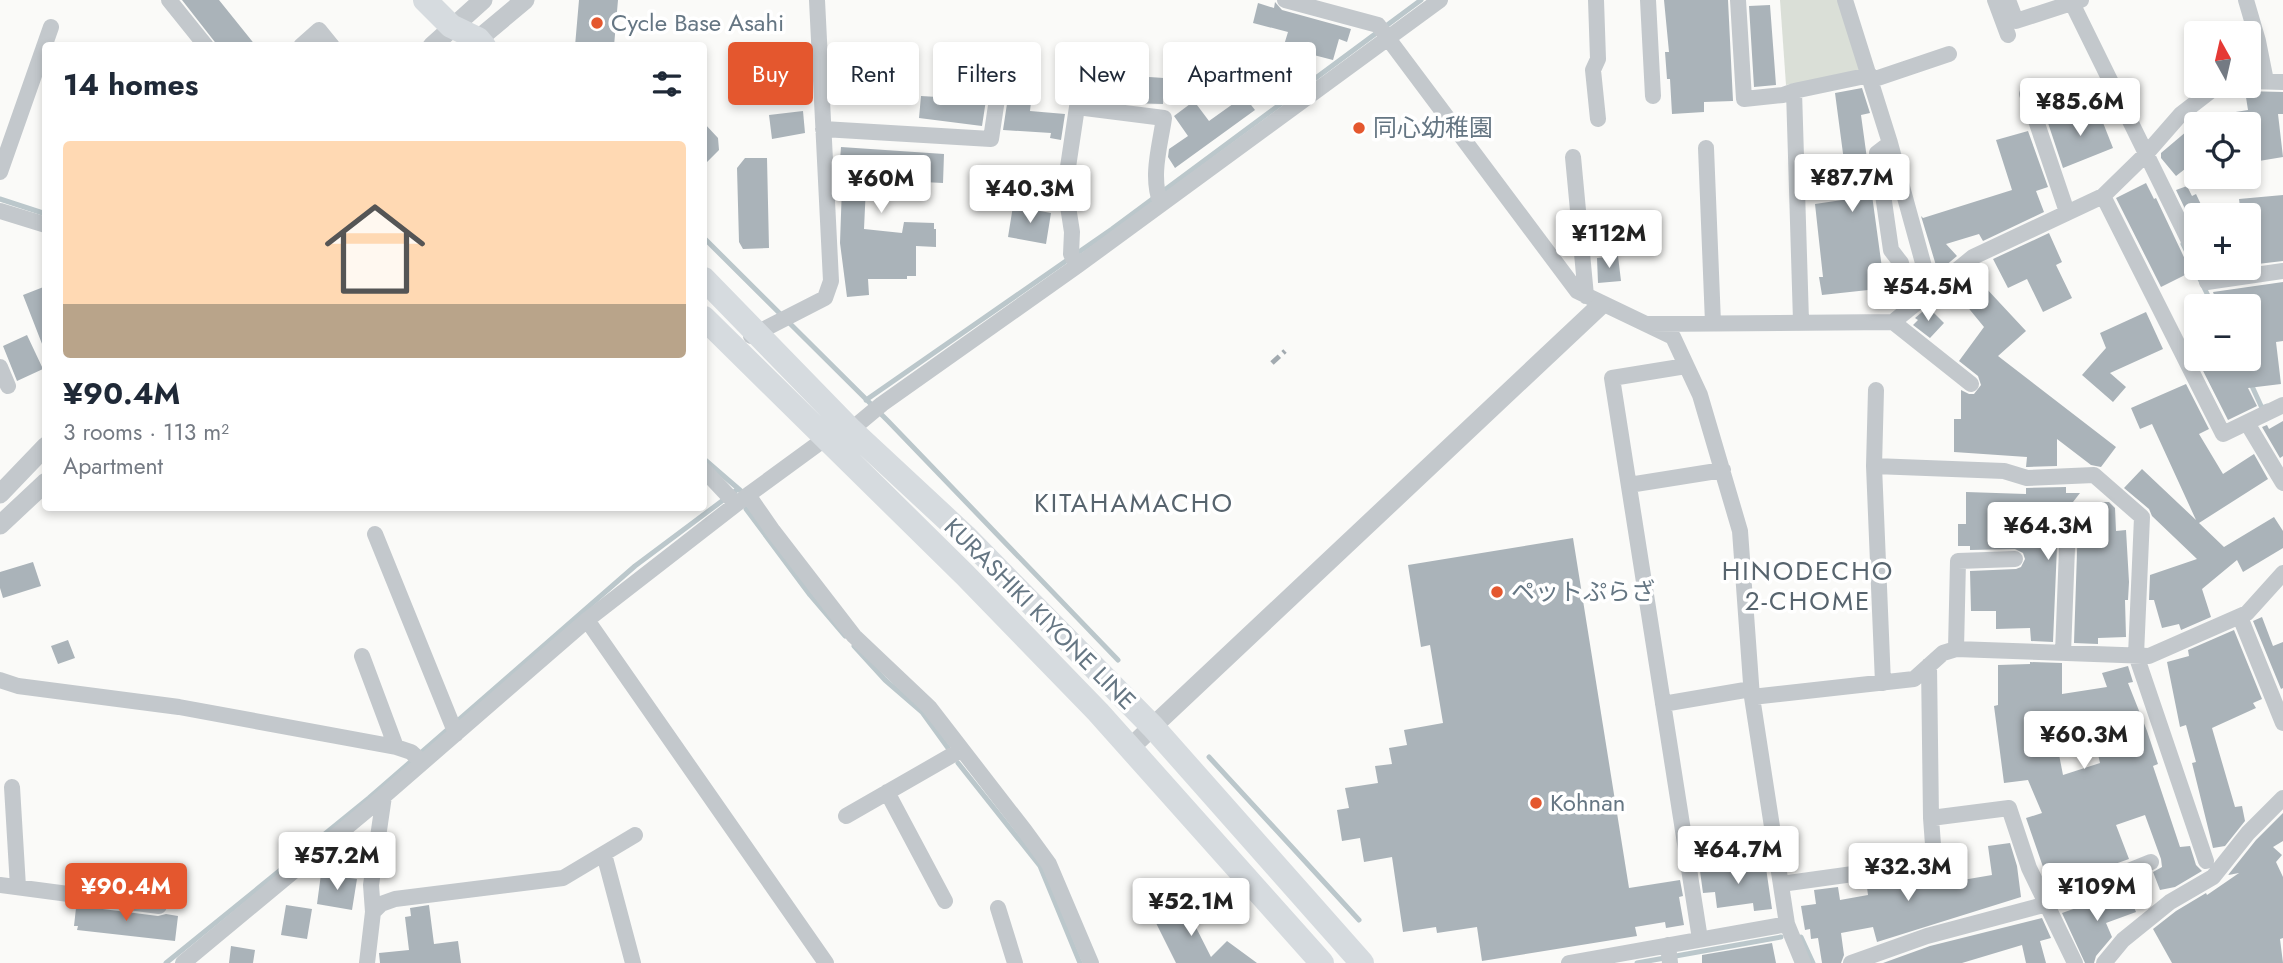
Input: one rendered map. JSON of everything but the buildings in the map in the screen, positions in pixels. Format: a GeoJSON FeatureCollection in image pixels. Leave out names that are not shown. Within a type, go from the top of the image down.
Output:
{"type":"FeatureCollection","features":[{"type":"Feature","properties":{"kind":"main road"},"geometry":{"type":"LineString","coordinates":[[425,0],[467,40]]}},
{"type":"Feature","properties":{"kind":"main road","name":"KURASHIKI KIYONE LINE"},"geometry":{"type":"LineString","coordinates":[[707,281],[766,329],[837,438],[1131,747],[1319,962]]}},
{"type":"Feature","properties":{"kind":"main road","name":"KURASHIKI KIYONE LINE"},"geometry":{"type":"LineString","coordinates":[[707,321],[731,347],[837,438],[965,536],[1153,727],[1362,963]]}},
{"type":"Feature","properties":{"kind":"street"},"geometry":{"type":"LineString","coordinates":[[169,0],[203,42]]}},
{"type":"Feature","properties":{"kind":"street"},"geometry":{"type":"LineString","coordinates":[[467,40],[483,0]]}},
{"type":"Feature","properties":{"kind":"street"},"geometry":{"type":"LineString","coordinates":[[467,40],[525,0]]}},
{"type":"Feature","properties":{"kind":"street"},"geometry":{"type":"LineString","coordinates":[[731,347],[825,298],[831,281],[817,0]]}},
{"type":"Feature","properties":{"kind":"street"},"geometry":{"type":"LineString","coordinates":[[1285,0],[1378,25],[1577,291],[1673,337],[1700,395],[1740,531],[1752,693],[1787,923],[1803,963]]}},
{"type":"Feature","properties":{"kind":"street"},"geometry":{"type":"LineString","coordinates":[[183,963],[384,796],[412,755],[587,620],[735,498],[837,438],[1073,260],[1384,34],[1440,0]]}},
{"type":"Feature","properties":{"kind":"street"},"geometry":{"type":"LineString","coordinates":[[1596,0],[1598,59],[1593,70],[1598,119]]}},
{"type":"Feature","properties":{"kind":"street"},"geometry":{"type":"LineString","coordinates":[[1648,0],[1653,96]]}},
{"type":"Feature","properties":{"kind":"street"},"geometry":{"type":"LineString","coordinates":[[1738,0],[1745,99],[1783,95],[1871,78],[1949,54]]}},
{"type":"Feature","properties":{"kind":"street"},"geometry":{"type":"LineString","coordinates":[[1846,0],[1890,143],[1931,292]]}},
{"type":"Feature","properties":{"kind":"street"},"geometry":{"type":"LineString","coordinates":[[1995,0],[2008,35]]}},
{"type":"Feature","properties":{"kind":"street"},"geometry":{"type":"LineString","coordinates":[[2008,0],[2016,21],[2077,1],[2143,157],[2184,232]]}},
{"type":"Feature","properties":{"kind":"street"},"geometry":{"type":"LineString","coordinates":[[2246,0],[2266,81]]}},
{"type":"Feature","properties":{"kind":"street"},"geometry":{"type":"LineString","coordinates":[[47,42],[51,27]]}},
{"type":"Feature","properties":{"kind":"street"},"geometry":{"type":"LineString","coordinates":[[305,42],[318,30],[328,42]]}},
{"type":"Feature","properties":{"kind":"street"},"geometry":{"type":"LineString","coordinates":[[0,172],[42,63]]}},
{"type":"Feature","properties":{"kind":"street"},"geometry":{"type":"LineString","coordinates":[[2261,81],[2283,82]]}},
{"type":"Feature","properties":{"kind":"street"},"geometry":{"type":"LineString","coordinates":[[1794,91],[1801,321]]}},
{"type":"Feature","properties":{"kind":"street"},"geometry":{"type":"LineString","coordinates":[[2027,94],[2067,212]]}},
{"type":"Feature","properties":{"kind":"street"},"geometry":{"type":"LineString","coordinates":[[1893,322],[1973,257],[2103,196],[2143,157],[2181,114],[2202,98]]}},
{"type":"Feature","properties":{"kind":"street"},"geometry":{"type":"LineString","coordinates":[[823,129],[992,139],[997,105]]}},
{"type":"Feature","properties":{"kind":"street"},"geometry":{"type":"LineString","coordinates":[[1073,260],[1065,187],[1077,107],[1164,118],[1155,174],[1158,199]]}},
{"type":"Feature","properties":{"kind":"street"},"geometry":{"type":"LineString","coordinates":[[1890,143],[1877,153],[1891,250],[1901,263],[1904,278],[1931,292]]}},
{"type":"Feature","properties":{"kind":"street"},"geometry":{"type":"LineString","coordinates":[[1706,148],[1713,323]]}},
{"type":"Feature","properties":{"kind":"street"},"geometry":{"type":"LineString","coordinates":[[1573,157],[1594,300]]}},
{"type":"Feature","properties":{"kind":"street"},"geometry":{"type":"LineString","coordinates":[[2103,196],[2223,434],[2283,405]]}},
{"type":"Feature","properties":{"kind":"street"},"geometry":{"type":"LineString","coordinates":[[0,211],[42,224]]}},
{"type":"Feature","properties":{"kind":"street"},"geometry":{"type":"LineString","coordinates":[[2207,282],[2283,271]]}},
{"type":"Feature","properties":{"kind":"street"},"geometry":{"type":"LineString","coordinates":[[1131,747],[1594,300]]}},
{"type":"Feature","properties":{"kind":"street"},"geometry":{"type":"LineString","coordinates":[[1644,324],[1893,322],[1971,384]]}},
{"type":"Feature","properties":{"kind":"street"},"geometry":{"type":"LineString","coordinates":[[1686,366],[1612,378],[1700,939]]}},
{"type":"Feature","properties":{"kind":"street"},"geometry":{"type":"LineString","coordinates":[[0,367],[8,386]]}},
{"type":"Feature","properties":{"kind":"street"},"geometry":{"type":"LineString","coordinates":[[1876,390],[1874,466],[1882,683]]}},
{"type":"Feature","properties":{"kind":"street"},"geometry":{"type":"LineString","coordinates":[[2247,423],[2283,482]]}},
{"type":"Feature","properties":{"kind":"street"},"geometry":{"type":"LineString","coordinates":[[0,494],[42,450]]}},
{"type":"Feature","properties":{"kind":"street"},"geometry":{"type":"LineString","coordinates":[[1874,466],[2004,471],[2027,478],[2094,475],[2142,517],[2136,655],[2206,860]]}},
{"type":"Feature","properties":{"kind":"street"},"geometry":{"type":"LineString","coordinates":[[1629,485],[1723,470]]}},
{"type":"Feature","properties":{"kind":"street"},"geometry":{"type":"LineString","coordinates":[[707,473],[773,531],[854,636],[929,707],[1049,864],[1091,963]]}},
{"type":"Feature","properties":{"kind":"street"},"geometry":{"type":"LineString","coordinates":[[0,525],[42,486]]}},
{"type":"Feature","properties":{"kind":"street"},"geometry":{"type":"LineString","coordinates":[[2063,653],[2068,522]]}},
{"type":"Feature","properties":{"kind":"street"},"geometry":{"type":"LineString","coordinates":[[375,534],[452,726]]}},
{"type":"Feature","properties":{"kind":"street"},"geometry":{"type":"LineString","coordinates":[[1955,649],[1958,561],[2015,559]]}},
{"type":"Feature","properties":{"kind":"street"},"geometry":{"type":"LineString","coordinates":[[1663,704],[1752,693],[1914,679],[1943,653],[1955,649],[2149,656],[2248,613],[2283,573]]}},
{"type":"Feature","properties":{"kind":"street"},"geometry":{"type":"LineString","coordinates":[[2240,617],[2283,723]]}},
{"type":"Feature","properties":{"kind":"street"},"geometry":{"type":"LineString","coordinates":[[587,620],[826,963]]}},
{"type":"Feature","properties":{"kind":"street"},"geometry":{"type":"LineString","coordinates":[[362,656],[412,755]]}},
{"type":"Feature","properties":{"kind":"street"},"geometry":{"type":"LineString","coordinates":[[1781,884],[1853,874],[1874,865],[1934,858],[1929,665]]}},
{"type":"Feature","properties":{"kind":"street"},"geometry":{"type":"LineString","coordinates":[[0,680],[18,686],[180,707],[412,755]]}},
{"type":"Feature","properties":{"kind":"street"},"geometry":{"type":"LineString","coordinates":[[846,816],[961,750]]}},
{"type":"Feature","properties":{"kind":"street"},"geometry":{"type":"LineString","coordinates":[[12,787],[18,887]]}},
{"type":"Feature","properties":{"kind":"street"},"geometry":{"type":"LineString","coordinates":[[887,792],[945,901]]}},
{"type":"Feature","properties":{"kind":"street"},"geometry":{"type":"LineString","coordinates":[[367,963],[373,912],[371,885],[384,796]]}},
{"type":"Feature","properties":{"kind":"street"},"geometry":{"type":"LineString","coordinates":[[2104,963],[2123,940],[2169,902],[2213,877],[2248,832],[2283,798]]}},
{"type":"Feature","properties":{"kind":"street"},"geometry":{"type":"LineString","coordinates":[[1931,818],[2009,808],[2029,868],[2075,963]]}},
{"type":"Feature","properties":{"kind":"street"},"geometry":{"type":"LineString","coordinates":[[373,912],[381,904],[395,899],[563,878],[635,835]]}},
{"type":"Feature","properties":{"kind":"street"},"geometry":{"type":"LineString","coordinates":[[604,853],[633,963]]}},
{"type":"Feature","properties":{"kind":"street"},"geometry":{"type":"LineString","coordinates":[[1851,963],[1927,936],[2047,905],[2151,862]]}},
{"type":"Feature","properties":{"kind":"street"},"geometry":{"type":"LineString","coordinates":[[0,885],[159,906]]}},
{"type":"Feature","properties":{"kind":"street"},"geometry":{"type":"LineString","coordinates":[[998,908],[1015,963]]}},
{"type":"Feature","properties":{"kind":"street"},"geometry":{"type":"LineString","coordinates":[[1569,963],[1669,956],[1700,939],[1787,923]]}},
{"type":"Feature","properties":{"kind":"shaded area"},"geometry":{"type":"Polygon","coordinates":[[[1780,0],[1843,0],[1865,71],[1786,85],[1780,0]]]}},
{"type":"Feature","properties":{"kind":"waterway"},"geometry":{"type":"LineString","coordinates":[[866,400],[1112,229],[1421,0]]}},
{"type":"Feature","properties":{"kind":"waterway"},"geometry":{"type":"LineString","coordinates":[[0,199],[42,213]]}},
{"type":"Feature","properties":{"kind":"waterway"},"geometry":{"type":"LineString","coordinates":[[707,241],[888,421],[1118,660]]}},
{"type":"Feature","properties":{"kind":"waterway"},"geometry":{"type":"LineString","coordinates":[[2183,244],[2207,294]]}},
{"type":"Feature","properties":{"kind":"waterway"},"geometry":{"type":"LineString","coordinates":[[2251,384],[2262,408],[2267,406]]}},
{"type":"Feature","properties":{"kind":"waterway"},"geometry":{"type":"LineString","coordinates":[[707,462],[741,491]]}},
{"type":"Feature","properties":{"kind":"waterway"},"geometry":{"type":"LineString","coordinates":[[166,963],[369,798],[635,566],[738,489]]}},
{"type":"Feature","properties":{"kind":"waterway"},"geometry":{"type":"LineString","coordinates":[[746,509],[810,595],[845,636]]}},
{"type":"Feature","properties":{"kind":"waterway"},"geometry":{"type":"LineString","coordinates":[[854,646],[885,680],[922,712],[948,748]]}},
{"type":"Feature","properties":{"kind":"waterway"},"geometry":{"type":"LineString","coordinates":[[1209,757],[1359,920]]}},
{"type":"Feature","properties":{"kind":"waterway"},"geometry":{"type":"LineString","coordinates":[[958,763],[1040,866],[1080,963]]}},
{"type":"Feature","properties":{"kind":"waterway"},"geometry":{"type":"LineString","coordinates":[[1637,963],[1781,937]]}},
{"type":"Feature","properties":{"kind":"waterway"},"geometry":{"type":"LineString","coordinates":[[1801,937],[1813,963]]}},
{"type":"Feature","properties":{"kind":"railway"},"geometry":{"type":"LineString","coordinates":[[1272,363],[1285,351]]}},
{"type":"Feature","properties":{"kind":"place","name":"Cycle Base Asahi"},"geometry":{"type":"Point","coordinates":[597,23]}},
{"type":"Feature","properties":{"kind":"place","name":"同心幼稚園"},"geometry":{"type":"Point","coordinates":[1359,128]}},
{"type":"Feature","properties":{"kind":"place","name":"ペットぷらざ"},"geometry":{"type":"Point","coordinates":[1497,592]}},
{"type":"Feature","properties":{"kind":"place","name":"Kohnan"},"geometry":{"type":"Point","coordinates":[1536,803]}},
{"type":"Feature","properties":{"kind":"district","name":"KITAHAMACHO"},"geometry":{"type":"Point","coordinates":[1134,503]}},
{"type":"Feature","properties":{"kind":"district","name":"HINODECHO 2-CHOME"},"geometry":{"type":"Point","coordinates":[1808,586]}}]}
